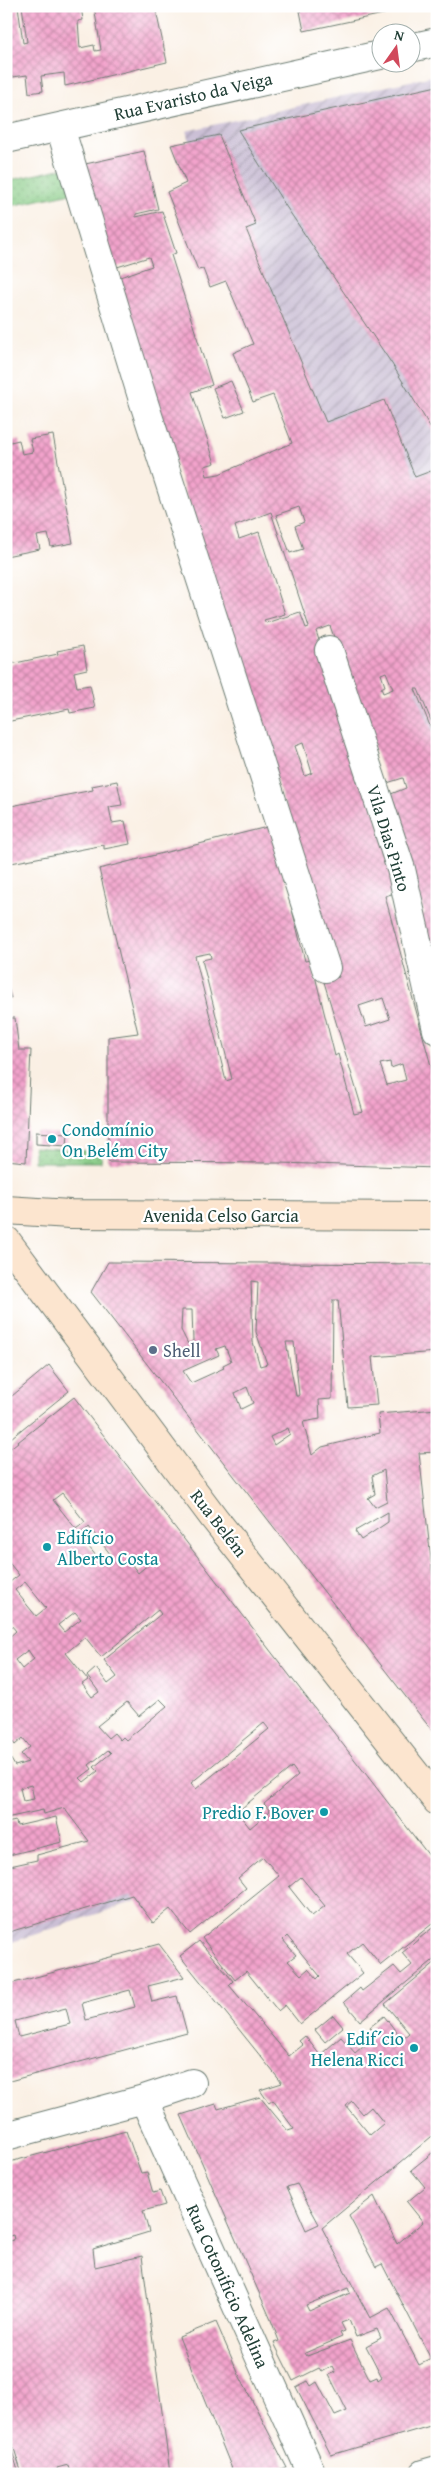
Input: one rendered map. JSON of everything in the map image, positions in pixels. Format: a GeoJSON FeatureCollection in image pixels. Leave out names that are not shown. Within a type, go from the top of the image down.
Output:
{"type":"FeatureCollection","features":[{"type":"Feature","properties":{"kind":"main road","name":"Avenida Celso Garcia"},"geometry":{"type":"LineString","coordinates":[[6,1210],[70,1214],[437,1216]]}},
{"type":"Feature","properties":{"kind":"main road","name":"Rua Belém"},"geometry":{"type":"LineString","coordinates":[[6,1240],[214,1518],[383,1729],[437,1801]]}},
{"type":"Feature","properties":{"kind":"street"},"geometry":{"type":"LineString","coordinates":[[420,46],[437,42]]}},
{"type":"Feature","properties":{"kind":"street","name":"Rua Evaristo da Veiga"},"geometry":{"type":"LineString","coordinates":[[6,139],[370,57]]}},
{"type":"Feature","properties":{"kind":"street"},"geometry":{"type":"LineString","coordinates":[[60,127],[144,400],[326,968]]}},
{"type":"Feature","properties":{"kind":"street","name":"Vila Dias Pinto"},"geometry":{"type":"LineString","coordinates":[[330,650],[401,870],[437,1030]]}},
{"type":"Feature","properties":{"kind":"street"},"geometry":{"type":"LineString","coordinates":[[6,2136],[144,2099],[192,2083]]}},
{"type":"Feature","properties":{"kind":"street","name":"Rua Cotonificio Adelina"},"geometry":{"type":"LineString","coordinates":[[144,2099],[312,2474]]}},
{"type":"Feature","properties":{"kind":"street"},"geometry":{"type":"LineString","coordinates":[[423,2474],[437,2470]]}},
{"type":"Feature","properties":{"kind":"shaded area"},"geometry":{"type":"Polygon","coordinates":[[[437,75],[437,766],[186,131],[437,75]]]}},
{"type":"Feature","properties":{"kind":"shaded area"},"geometry":{"type":"Polygon","coordinates":[[[102,1856],[136,1901],[6,1944],[6,1881],[102,1856]]]}},
{"type":"Feature","properties":{"kind":"green space"},"geometry":{"type":"Polygon","coordinates":[[[64,168],[72,193],[6,207],[6,181],[64,168]]]}},
{"type":"Feature","properties":{"kind":"green space"},"geometry":{"type":"Polygon","coordinates":[[[34,1147],[102,1152],[101,1162],[34,1162],[34,1147]]]}},
{"type":"Feature","properties":{"kind":"building"},"geometry":{"type":"Polygon","coordinates":[[[6,6],[18,6],[23,43],[27,42],[22,6],[81,6],[83,20],[78,21],[80,48],[94,45],[95,51],[101,50],[94,6],[155,6],[167,62],[65,86],[64,73],[41,76],[43,91],[29,93],[27,75],[6,78],[6,6]]]}},
{"type":"Feature","properties":{"kind":"building"},"geometry":{"type":"Polygon","coordinates":[[[299,6],[416,6],[416,7],[304,31],[299,6]]]}},
{"type":"Feature","properties":{"kind":"building"},"geometry":{"type":"Polygon","coordinates":[[[437,86],[437,438],[392,364],[285,205],[238,130],[437,86]]]}},
{"type":"Feature","properties":{"kind":"building"},"geometry":{"type":"Polygon","coordinates":[[[219,135],[256,225],[246,229],[326,422],[384,400],[415,477],[431,471],[437,483],[437,524],[435,525],[437,530],[437,735],[418,689],[415,689],[437,743],[437,1016],[418,915],[425,914],[388,811],[396,808],[391,794],[406,788],[403,778],[387,783],[330,626],[316,631],[401,891],[385,896],[437,1088],[437,1168],[280,1163],[108,1162],[108,1037],[138,1033],[99,869],[271,826],[305,961],[311,960],[335,1056],[338,1054],[354,1114],[363,1112],[324,982],[339,977],[117,278],[152,266],[149,257],[114,268],[81,165],[144,151],[158,209],[136,214],[136,217],[162,211],[176,253],[171,255],[212,385],[192,392],[215,463],[205,466],[207,476],[219,474],[292,443],[273,395],[253,402],[233,353],[253,344],[226,281],[210,287],[203,269],[198,270],[167,192],[186,183],[171,145],[219,135]],[[299,507],[276,515],[290,553],[303,549],[295,526],[304,522],[299,507]],[[271,512],[235,526],[239,539],[259,532],[285,614],[264,620],[266,623],[300,612],[306,628],[309,627],[271,512]],[[386,672],[381,674],[385,686],[381,688],[383,693],[393,689],[386,672]],[[303,743],[295,746],[305,776],[312,773],[303,743]],[[210,953],[195,956],[226,1081],[232,1079],[202,960],[211,958],[210,953]],[[383,998],[359,1006],[366,1027],[390,1019],[383,998]],[[390,1062],[380,1064],[387,1085],[406,1080],[402,1064],[391,1068],[390,1062]]]}},
{"type":"Feature","properties":{"kind":"building"},"geometry":{"type":"Polygon","coordinates":[[[231,381],[244,411],[225,418],[213,388],[231,381]]]}},
{"type":"Feature","properties":{"kind":"building"},"geometry":{"type":"Polygon","coordinates":[[[53,435],[73,543],[51,547],[48,534],[37,536],[40,549],[6,556],[6,443],[19,440],[22,454],[33,452],[30,439],[53,435]]]}},
{"type":"Feature","properties":{"kind":"building"},"geometry":{"type":"Polygon","coordinates":[[[83,646],[87,669],[74,672],[77,687],[90,685],[95,708],[70,713],[69,709],[6,722],[6,665],[58,654],[57,651],[83,646]]]}},
{"type":"Feature","properties":{"kind":"building"},"geometry":{"type":"Polygon","coordinates":[[[117,781],[122,805],[109,807],[112,823],[125,821],[130,844],[104,849],[104,845],[6,864],[6,807],[93,790],[92,786],[117,781]]]}},
{"type":"Feature","properties":{"kind":"building"},"geometry":{"type":"Polygon","coordinates":[[[7,984],[11,998],[6,997],[7,984]]]}},
{"type":"Feature","properties":{"kind":"building"},"geometry":{"type":"Polygon","coordinates":[[[6,1018],[15,1018],[19,1050],[31,1050],[26,1162],[6,1160],[6,1018]]]}},
{"type":"Feature","properties":{"kind":"building","name":"Condomínio On Belém City"},"geometry":{"type":"Polygon","coordinates":[[[36,1132],[68,1134],[67,1146],[36,1144],[36,1132]]]}},
{"type":"Feature","properties":{"kind":"building"},"geometry":{"type":"Polygon","coordinates":[[[108,1262],[437,1264],[437,1352],[372,1357],[377,1405],[348,1407],[338,1300],[333,1300],[332,1399],[319,1400],[320,1419],[303,1422],[312,1455],[322,1447],[380,1433],[378,1414],[437,1409],[437,1452],[419,1453],[437,1612],[437,1737],[91,1292],[108,1262]],[[251,1281],[253,1342],[260,1366],[267,1364],[256,1332],[258,1282],[251,1281]],[[182,1310],[181,1330],[188,1344],[193,1341],[192,1310],[182,1310]],[[286,1342],[296,1396],[299,1396],[294,1342],[286,1342]],[[225,1346],[216,1349],[219,1355],[183,1371],[191,1383],[224,1368],[223,1365],[231,1361],[225,1346]],[[247,1387],[235,1393],[241,1409],[253,1403],[247,1387]],[[288,1428],[270,1437],[274,1445],[290,1434],[288,1428]],[[384,1470],[372,1476],[375,1494],[368,1498],[375,1507],[387,1501],[384,1470]],[[388,1512],[355,1531],[361,1540],[388,1522],[388,1512]]]}},
{"type":"Feature","properties":{"kind":"building"},"geometry":{"type":"Polygon","coordinates":[[[49,1365],[69,1391],[6,1442],[6,1401],[49,1365]]]}},
{"type":"Feature","properties":{"kind":"building"},"geometry":{"type":"Polygon","coordinates":[[[74,1397],[437,1866],[437,1920],[381,1965],[362,1942],[347,1954],[363,1973],[300,2024],[285,2005],[278,2011],[246,1971],[235,1980],[202,1938],[279,1876],[263,1857],[238,1878],[246,1888],[190,1934],[170,1909],[153,1923],[132,1895],[6,1933],[6,1823],[16,1821],[17,1826],[56,1817],[62,1842],[9,1855],[10,1866],[37,1860],[37,1855],[89,1841],[64,1808],[44,1814],[43,1810],[6,1818],[6,1751],[15,1766],[28,1762],[21,1754],[30,1747],[23,1738],[15,1745],[7,1734],[14,1727],[6,1717],[6,1640],[16,1631],[6,1619],[6,1577],[10,1582],[19,1575],[6,1559],[6,1458],[11,1454],[8,1450],[74,1397]],[[62,1493],[53,1500],[76,1529],[85,1522],[62,1493]],[[89,1527],[79,1535],[102,1563],[111,1555],[89,1527]],[[144,1555],[132,1565],[138,1573],[150,1563],[144,1555]],[[25,1582],[15,1590],[36,1616],[46,1608],[25,1582]],[[158,1610],[101,1657],[85,1637],[66,1653],[88,1680],[82,1684],[92,1697],[99,1692],[87,1676],[96,1668],[108,1684],[117,1677],[104,1660],[161,1614],[158,1610]],[[75,1612],[58,1625],[64,1632],[81,1619],[75,1612]],[[28,1650],[15,1660],[22,1669],[34,1659],[28,1650]],[[160,1699],[139,1716],[127,1702],[97,1726],[108,1738],[114,1733],[120,1740],[123,1737],[126,1740],[167,1706],[160,1699]],[[264,1723],[191,1783],[196,1789],[269,1729],[264,1723]],[[108,1750],[89,1765],[92,1769],[80,1778],[84,1782],[98,1771],[94,1767],[111,1753],[108,1750]],[[292,1767],[237,1812],[250,1828],[270,1811],[264,1804],[298,1775],[292,1767]],[[31,1785],[20,1788],[23,1801],[34,1799],[31,1785]],[[301,1877],[289,1887],[312,1916],[325,1906],[301,1877]],[[287,1936],[283,1940],[296,1955],[288,1961],[301,1975],[308,1969],[317,1979],[320,1976],[287,1936]]]}},
{"type":"Feature","properties":{"kind":"building"},"geometry":{"type":"Polygon","coordinates":[[[437,1924],[437,1957],[360,2021],[344,2002],[360,1988],[362,1991],[394,1966],[401,1974],[412,1965],[402,1953],[437,1924]]]}},
{"type":"Feature","properties":{"kind":"building"},"geometry":{"type":"Polygon","coordinates":[[[199,1941],[233,1981],[229,1985],[289,2056],[303,2045],[299,2041],[305,2036],[320,2055],[341,2037],[355,2053],[376,2035],[370,2027],[384,2016],[402,2039],[409,2033],[385,2004],[437,1961],[437,2132],[322,2228],[370,2318],[389,2308],[419,2365],[431,2359],[382,2264],[376,2267],[349,2216],[374,2196],[397,2244],[423,2222],[407,2202],[425,2187],[411,2170],[437,2149],[437,2424],[331,2455],[296,2387],[308,2381],[311,2386],[317,2382],[335,2416],[347,2411],[329,2375],[336,2372],[333,2366],[322,2372],[319,2368],[293,2381],[274,2343],[279,2341],[271,2320],[181,2115],[216,2104],[218,2109],[260,2097],[288,2131],[294,2129],[273,2100],[269,2103],[260,2090],[282,2083],[180,1956],[199,1941]],[[352,2101],[346,2106],[370,2135],[384,2123],[371,2107],[363,2114],[352,2101]],[[297,2184],[287,2187],[306,2230],[319,2224],[297,2184]],[[348,2288],[306,2305],[309,2311],[350,2293],[348,2288]],[[349,2320],[341,2323],[345,2331],[340,2333],[342,2337],[305,2353],[307,2356],[350,2340],[370,2380],[377,2377],[378,2380],[382,2377],[366,2346],[381,2338],[377,2329],[356,2337],[349,2320]]]}},
{"type":"Feature","properties":{"kind":"building"},"geometry":{"type":"Polygon","coordinates":[[[159,1944],[184,1977],[148,1986],[152,2002],[177,1996],[187,2033],[6,2082],[6,1985],[159,1944]],[[130,1990],[82,2003],[86,2020],[135,2007],[130,1990]],[[66,2008],[15,2021],[19,2037],[70,2024],[66,2008]]]}},
{"type":"Feature","properties":{"kind":"building"},"geometry":{"type":"Polygon","coordinates":[[[333,2015],[343,2027],[325,2042],[315,2030],[333,2015]]]}},
{"type":"Feature","properties":{"kind":"building"},"geometry":{"type":"Polygon","coordinates":[[[126,2131],[141,2173],[147,2172],[153,2193],[160,2191],[165,2205],[143,2211],[149,2232],[93,2249],[95,2267],[142,2256],[170,2474],[71,2474],[68,2465],[57,2468],[59,2474],[22,2474],[6,2423],[6,2242],[14,2240],[13,2235],[6,2237],[6,2163],[126,2131]]]}},
{"type":"Feature","properties":{"kind":"building"},"geometry":{"type":"Polygon","coordinates":[[[216,2322],[240,2377],[287,2468],[269,2474],[234,2474],[179,2337],[216,2322]]]}},
{"type":"Feature","properties":{"kind":"building"},"geometry":{"type":"Polygon","coordinates":[[[7,2434],[19,2474],[6,2474],[7,2434]]]}},
{"type":"Feature","properties":{"kind":"place","name":"Condomínio On Belém City"},"geometry":{"type":"Point","coordinates":[52,1139]}},
{"type":"Feature","properties":{"kind":"place","name":"Shell"},"geometry":{"type":"Point","coordinates":[153,1350]}},
{"type":"Feature","properties":{"kind":"place","name":"Edifício Alberto Costa"},"geometry":{"type":"Point","coordinates":[47,1547]}},
{"type":"Feature","properties":{"kind":"place","name":"Predio F. Bover"},"geometry":{"type":"Point","coordinates":[324,1812]}},
{"type":"Feature","properties":{"kind":"place","name":"Edif´cio Helena Ricci"},"geometry":{"type":"Point","coordinates":[414,2048]}}]}
